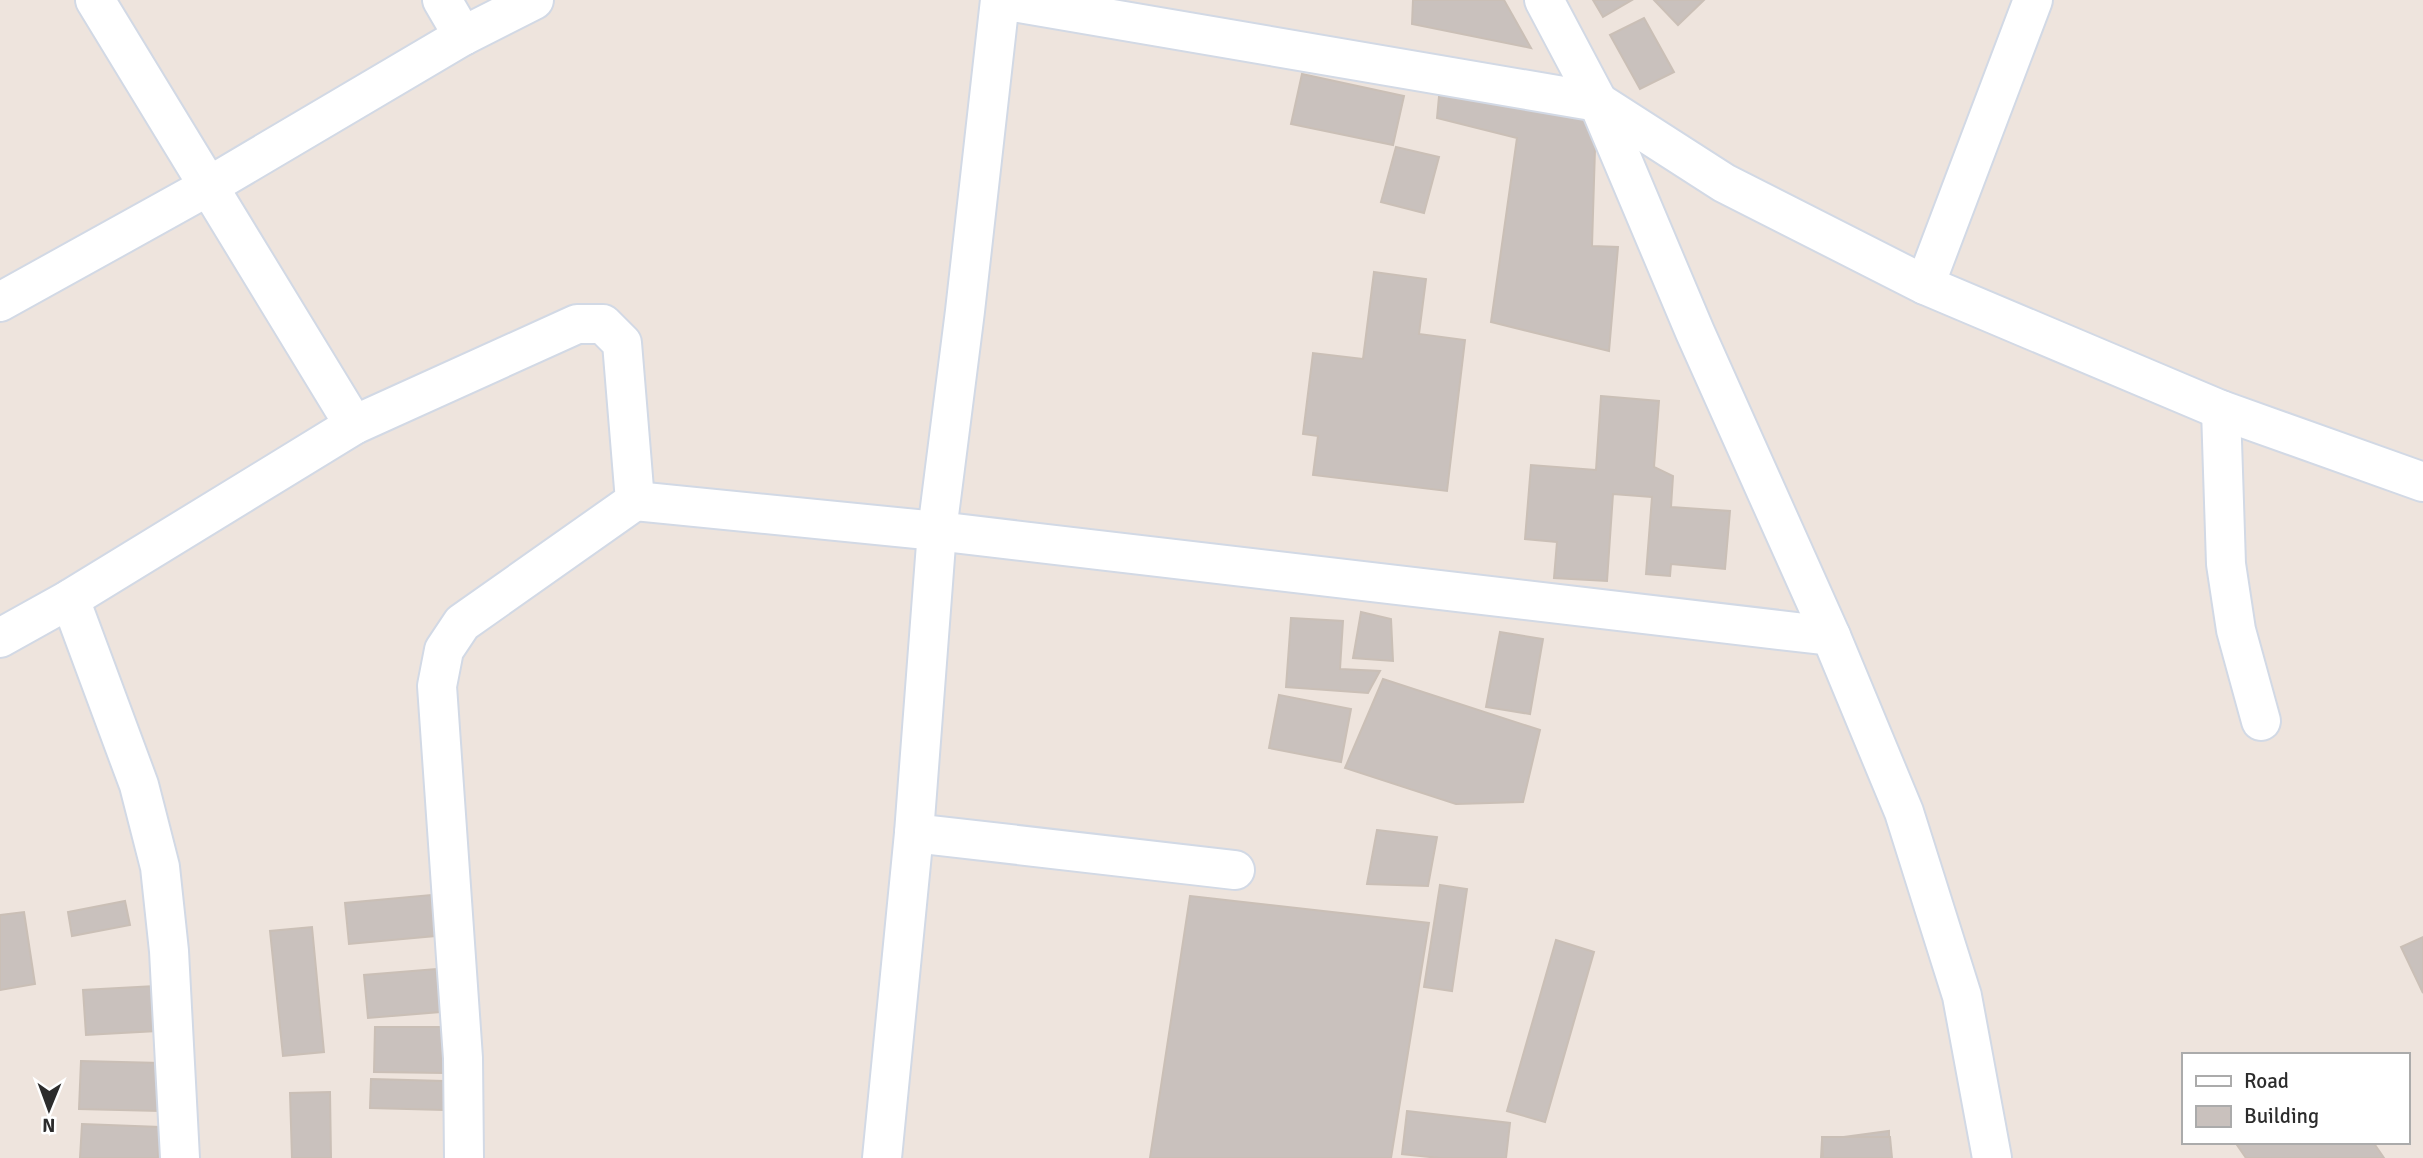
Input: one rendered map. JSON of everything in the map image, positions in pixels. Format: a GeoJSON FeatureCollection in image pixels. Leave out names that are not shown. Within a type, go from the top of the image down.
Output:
{"type":"FeatureCollection","features":[{"type":"Feature","properties":{"kind":"street"},"geometry":{"type":"LineString","coordinates":[[95,0],[354,425]]}},
{"type":"Feature","properties":{"kind":"street"},"geometry":{"type":"LineString","coordinates":[[442,0],[463,36]]}},
{"type":"Feature","properties":{"kind":"street"},"geometry":{"type":"LineString","coordinates":[[0,302],[209,186],[463,36],[534,0]]}},
{"type":"Feature","properties":{"kind":"street"},"geometry":{"type":"LineString","coordinates":[[882,1158],[914,833],[937,531],[1000,0],[1598,102],[1724,183],[1925,285],[2221,410],[2423,482]]}},
{"type":"Feature","properties":{"kind":"street"},"geometry":{"type":"LineString","coordinates":[[1544,0],[1598,102],[1695,332],[1831,636],[1904,812],[1958,983],[1992,1158]]}},
{"type":"Feature","properties":{"kind":"street"},"geometry":{"type":"LineString","coordinates":[[1925,285],[2033,0]]}},
{"type":"Feature","properties":{"kind":"street"},"geometry":{"type":"LineString","coordinates":[[0,638],[70,599],[354,425],[577,324],[603,324],[622,343],[635,501]]}},
{"type":"Feature","properties":{"kind":"street"},"geometry":{"type":"LineString","coordinates":[[2221,410],[2226,564],[2236,630],[2261,721]]}},
{"type":"Feature","properties":{"kind":"street"},"geometry":{"type":"LineString","coordinates":[[464,1158],[463,1058],[437,686],[444,650],[462,624],[635,501],[937,531],[1831,636]]}},
{"type":"Feature","properties":{"kind":"street"},"geometry":{"type":"LineString","coordinates":[[70,599],[139,785],[160,867],[169,951],[180,1158]]}},
{"type":"Feature","properties":{"kind":"street"},"geometry":{"type":"LineString","coordinates":[[914,833],[1235,870]]}},
{"type":"Feature","properties":{"kind":"building"},"geometry":{"type":"Polygon","coordinates":[[[1413,0],[1504,0],[1531,48],[1412,24],[1413,0]]]}},
{"type":"Feature","properties":{"kind":"building"},"geometry":{"type":"Polygon","coordinates":[[[1593,0],[1632,0],[1603,17],[1593,0]]]}},
{"type":"Feature","properties":{"kind":"building"},"geometry":{"type":"Polygon","coordinates":[[[1654,0],[1704,0],[1678,25],[1654,0]]]}},
{"type":"Feature","properties":{"kind":"building"},"geometry":{"type":"Polygon","coordinates":[[[1644,18],[1674,72],[1640,89],[1610,35],[1644,18]]]}},
{"type":"Feature","properties":{"kind":"building"},"geometry":{"type":"Polygon","coordinates":[[[1302,74],[1404,96],[1393,145],[1291,124],[1302,74]]]}},
{"type":"Feature","properties":{"kind":"building"},"geometry":{"type":"Polygon","coordinates":[[[1440,86],[1596,116],[1592,246],[1618,247],[1609,351],[1491,322],[1517,138],[1437,118],[1440,86]]]}},
{"type":"Feature","properties":{"kind":"building"},"geometry":{"type":"Polygon","coordinates":[[[1396,147],[1439,157],[1424,213],[1381,202],[1396,147]]]}},
{"type":"Feature","properties":{"kind":"building"},"geometry":{"type":"Polygon","coordinates":[[[1374,272],[1426,279],[1419,334],[1465,340],[1447,491],[1313,475],[1318,436],[1303,434],[1313,353],[1363,359],[1374,272]]]}},
{"type":"Feature","properties":{"kind":"building"},"geometry":{"type":"Polygon","coordinates":[[[1601,396],[1659,401],[1654,467],[1673,476],[1671,507],[1730,511],[1725,569],[1671,564],[1670,576],[1646,574],[1652,497],[1613,494],[1607,581],[1554,578],[1557,542],[1525,539],[1531,465],[1596,470],[1601,396]]]}},
{"type":"Feature","properties":{"kind":"building"},"geometry":{"type":"Polygon","coordinates":[[[1361,612],[1391,619],[1393,661],[1353,658],[1361,612]]]}},
{"type":"Feature","properties":{"kind":"building"},"geometry":{"type":"Polygon","coordinates":[[[1291,618],[1343,621],[1340,669],[1380,671],[1368,693],[1286,687],[1291,618]]]}},
{"type":"Feature","properties":{"kind":"building"},"geometry":{"type":"Polygon","coordinates":[[[1500,632],[1543,639],[1530,714],[1486,707],[1500,632]]]}},
{"type":"Feature","properties":{"kind":"building"},"geometry":{"type":"Polygon","coordinates":[[[1383,679],[1540,730],[1523,802],[1456,804],[1345,768],[1383,679]]]}},
{"type":"Feature","properties":{"kind":"building"},"geometry":{"type":"Polygon","coordinates":[[[1279,695],[1351,709],[1341,762],[1269,748],[1279,695]]]}},
{"type":"Feature","properties":{"kind":"building"},"geometry":{"type":"Polygon","coordinates":[[[1377,830],[1437,837],[1428,886],[1367,884],[1377,830]]]}},
{"type":"Feature","properties":{"kind":"building"},"geometry":{"type":"Polygon","coordinates":[[[1440,885],[1467,889],[1452,991],[1424,987],[1440,885]]]}},
{"type":"Feature","properties":{"kind":"building"},"geometry":{"type":"Polygon","coordinates":[[[431,895],[435,936],[349,944],[345,903],[431,895]]]}},
{"type":"Feature","properties":{"kind":"building"},"geometry":{"type":"Polygon","coordinates":[[[1190,896],[1429,923],[1391,1158],[1150,1158],[1190,896]]]}},
{"type":"Feature","properties":{"kind":"building"},"geometry":{"type":"Polygon","coordinates":[[[125,901],[130,925],[72,936],[68,912],[125,901]]]}},
{"type":"Feature","properties":{"kind":"building"},"geometry":{"type":"Polygon","coordinates":[[[24,912],[35,984],[0,990],[0,915],[24,912]]]}},
{"type":"Feature","properties":{"kind":"building"},"geometry":{"type":"Polygon","coordinates":[[[312,927],[324,1052],[283,1056],[270,931],[312,927]]]}},
{"type":"Feature","properties":{"kind":"building"},"geometry":{"type":"Polygon","coordinates":[[[2423,937],[2423,993],[2401,947],[2423,937]]]}},
{"type":"Feature","properties":{"kind":"building"},"geometry":{"type":"Polygon","coordinates":[[[1556,940],[1594,952],[1545,1122],[1507,1111],[1556,940]]]}},
{"type":"Feature","properties":{"kind":"building"},"geometry":{"type":"Polygon","coordinates":[[[436,969],[440,1012],[368,1018],[364,975],[436,969]]]}},
{"type":"Feature","properties":{"kind":"building"},"geometry":{"type":"Polygon","coordinates":[[[155,986],[157,1031],[86,1035],[83,990],[155,986]]]}},
{"type":"Feature","properties":{"kind":"building"},"geometry":{"type":"Polygon","coordinates":[[[375,1027],[444,1027],[444,1073],[374,1072],[375,1027]]]}},
{"type":"Feature","properties":{"kind":"building"},"geometry":{"type":"Polygon","coordinates":[[[81,1061],[161,1063],[160,1111],[79,1109],[81,1061]]]}},
{"type":"Feature","properties":{"kind":"building"},"geometry":{"type":"Polygon","coordinates":[[[371,1079],[444,1081],[444,1110],[370,1108],[371,1079]]]}},
{"type":"Feature","properties":{"kind":"building"},"geometry":{"type":"Polygon","coordinates":[[[330,1092],[331,1158],[292,1158],[290,1093],[330,1092]]]}},
{"type":"Feature","properties":{"kind":"building"},"geometry":{"type":"Polygon","coordinates":[[[1407,1111],[1510,1123],[1506,1158],[1439,1158],[1402,1154],[1407,1111]]]}},
{"type":"Feature","properties":{"kind":"building"},"geometry":{"type":"Polygon","coordinates":[[[82,1124],[160,1127],[158,1158],[80,1158],[82,1124]]]}},
{"type":"Feature","properties":{"kind":"building"},"geometry":{"type":"Polygon","coordinates":[[[1889,1131],[1889,1158],[1821,1158],[1822,1140],[1889,1131]]]}},
{"type":"Feature","properties":{"kind":"building"},"geometry":{"type":"Polygon","coordinates":[[[1822,1137],[1890,1137],[1892,1158],[1823,1158],[1822,1137]]]}},
{"type":"Feature","properties":{"kind":"building"},"geometry":{"type":"Polygon","coordinates":[[[2236,1144],[2374,1144],[2384,1158],[2246,1158],[2236,1144]]]}}]}
